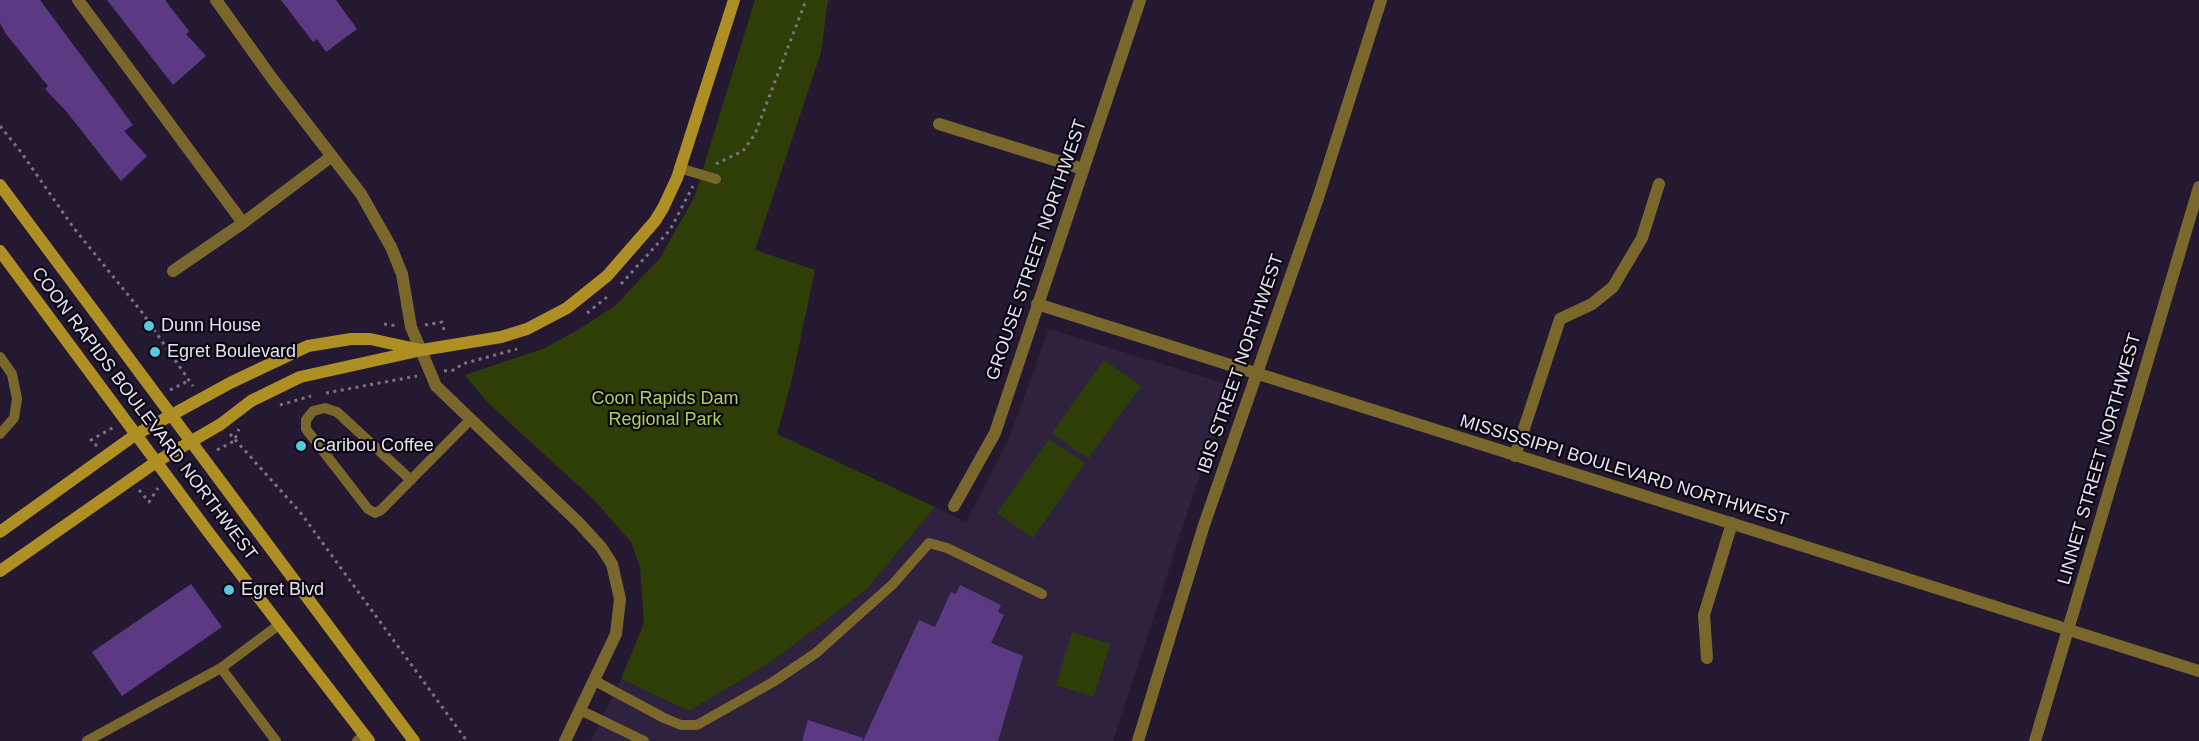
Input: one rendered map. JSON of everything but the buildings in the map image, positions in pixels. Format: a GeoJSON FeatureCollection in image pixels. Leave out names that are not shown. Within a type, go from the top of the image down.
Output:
{"type":"FeatureCollection","features":[{"type":"Feature","properties":{"kind":"street"},"geometry":{"type":"LineString","coordinates":[[78,0],[243,223]]}},
{"type":"Feature","properties":{"kind":"street"},"geometry":{"type":"LineString","coordinates":[[216,0],[361,194],[391,247],[402,274],[411,327],[436,386],[579,523],[601,547],[612,564],[618,585],[618,620],[615,634],[565,741]]}},
{"type":"Feature","properties":{"kind":"street"},"geometry":{"type":"LineString","coordinates":[[0,571],[156,462],[221,424],[251,401],[300,377],[422,350],[457,347],[510,335],[567,308],[607,276],[655,221],[680,168],[734,0]]}},
{"type":"Feature","properties":{"kind":"street","name":"GROUSE STREET NORTHWEST"},"geometry":{"type":"LineString","coordinates":[[954,506],[995,432],[1140,0]]}},
{"type":"Feature","properties":{"kind":"street","name":"IBIS STREET NORTHWEST"},"geometry":{"type":"LineString","coordinates":[[1138,741],[1204,525],[1318,198],[1381,0]]}},
{"type":"Feature","properties":{"kind":"street"},"geometry":{"type":"LineString","coordinates":[[939,124],[1083,169]]}},
{"type":"Feature","properties":{"kind":"street"},"geometry":{"type":"LineString","coordinates":[[174,272],[332,156]]}},
{"type":"Feature","properties":{"kind":"street"},"geometry":{"type":"LineString","coordinates":[[1515,456],[1560,319],[1592,304],[1613,287],[1642,238],[1659,184]]}},
{"type":"Feature","properties":{"kind":"street","name":"COON RAPIDS BOULEVARD NORTHWEST"},"geometry":{"type":"LineString","coordinates":[[0,185],[414,741]]}},
{"type":"Feature","properties":{"kind":"street","name":"LINNET STREET NORTHWEST"},"geometry":{"type":"LineString","coordinates":[[2035,741],[2199,187]]}},
{"type":"Feature","properties":{"kind":"street","name":"COON RAPIDS BOULEVARD NORTHWEST"},"geometry":{"type":"LineString","coordinates":[[2,257],[280,624],[363,739]]}},
{"type":"Feature","properties":{"kind":"street","name":"MISSISSIPPI BOULEVARD NORTHWEST"},"geometry":{"type":"LineString","coordinates":[[1038,304],[2199,671]]}},
{"type":"Feature","properties":{"kind":"street"},"geometry":{"type":"LineString","coordinates":[[0,532],[135,435],[171,414],[308,346],[351,339],[370,339],[422,350]]}},
{"type":"Feature","properties":{"kind":"street"},"geometry":{"type":"LineString","coordinates":[[1707,658],[1704,615],[1732,523]]}},
{"type":"Feature","properties":{"kind":"lane"},"geometry":{"type":"LineString","coordinates":[[680,168],[716,179]]}},
{"type":"Feature","properties":{"kind":"lane"},"geometry":{"type":"LineString","coordinates":[[0,357],[12,374],[17,399],[14,417],[0,434]]}},
{"type":"Feature","properties":{"kind":"lane"},"geometry":{"type":"LineString","coordinates":[[411,480],[337,412],[325,408],[313,411],[306,420],[306,429],[368,509],[375,513],[381,510],[411,480],[471,419]]}},
{"type":"Feature","properties":{"kind":"lane"},"geometry":{"type":"LineString","coordinates":[[595,681],[664,718],[681,725],[697,725],[773,682],[816,653],[893,584],[928,543],[947,548],[1042,594]]}},
{"type":"Feature","properties":{"kind":"lane"},"geometry":{"type":"LineString","coordinates":[[87,741],[221,668],[280,624]]}},
{"type":"Feature","properties":{"kind":"lane"},"geometry":{"type":"LineString","coordinates":[[221,668],[276,741]]}},
{"type":"Feature","properties":{"kind":"lane"},"geometry":{"type":"LineString","coordinates":[[580,710],[644,741]]}},
{"type":"Feature","properties":{"kind":"path"},"geometry":{"type":"LineString","coordinates":[[0,126],[190,380]]}},
{"type":"Feature","properties":{"kind":"path"},"geometry":{"type":"LineString","coordinates":[[234,441],[286,496],[467,741]]}},
{"type":"Feature","properties":{"kind":"shaded area"},"geometry":{"type":"Polygon","coordinates":[[[1049,329],[1229,385],[1113,741],[591,741],[621,679],[689,711],[771,662],[866,590],[935,507],[966,522],[1008,441],[1049,329]]]}},
{"type":"Feature","properties":{"kind":"green space","name":"Coon Rapids Dam Regional Park"},"geometry":{"type":"Polygon","coordinates":[[[755,0],[828,0],[821,52],[755,250],[815,270],[792,379],[777,434],[935,507],[866,590],[771,662],[689,711],[621,679],[644,623],[640,567],[631,542],[594,500],[486,401],[465,375],[545,348],[578,330],[616,305],[660,258],[694,198],[755,0]]]}},
{"type":"Feature","properties":{"kind":"green space"},"geometry":{"type":"Polygon","coordinates":[[[1104,360],[1141,386],[1088,459],[1052,433],[1104,360]]]}},
{"type":"Feature","properties":{"kind":"green space"},"geometry":{"type":"Polygon","coordinates":[[[1049,439],[1085,463],[1033,538],[997,513],[1049,439]]]}},
{"type":"Feature","properties":{"kind":"green space"},"geometry":{"type":"Polygon","coordinates":[[[1072,632],[1110,644],[1094,697],[1056,685],[1072,632]]]}},
{"type":"Feature","properties":{"kind":"place","name":"Dunn House"},"geometry":{"type":"Point","coordinates":[149,326]}},
{"type":"Feature","properties":{"kind":"place","name":"Egret Boulevard"},"geometry":{"type":"Point","coordinates":[155,352]}},
{"type":"Feature","properties":{"kind":"place","name":"Caribou Coffee"},"geometry":{"type":"Point","coordinates":[301,446]}},
{"type":"Feature","properties":{"kind":"place","name":"Egret Blvd"},"geometry":{"type":"Point","coordinates":[229,590]}}]}
